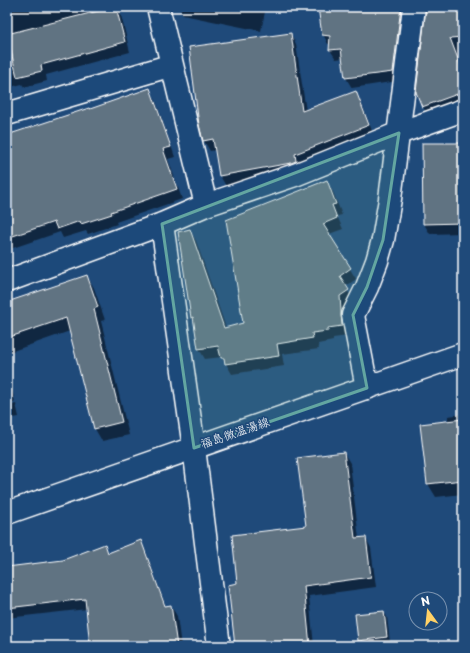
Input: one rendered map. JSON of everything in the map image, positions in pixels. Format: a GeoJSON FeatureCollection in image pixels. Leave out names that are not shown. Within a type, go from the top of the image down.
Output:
{"type":"FeatureCollection","features":[{"type":"Feature","properties":{"kind":"street"},"geometry":{"type":"LineString","coordinates":[[158,7],[206,206]]}},
{"type":"Feature","properties":{"kind":"street"},"geometry":{"type":"LineString","coordinates":[[367,388],[353,315],[372,274],[383,240],[399,134],[414,7]]}},
{"type":"Feature","properties":{"kind":"street"},"geometry":{"type":"LineString","coordinates":[[7,114],[172,65]]}},
{"type":"Feature","properties":{"kind":"street"},"geometry":{"type":"LineString","coordinates":[[7,281],[162,224],[206,206],[295,175],[463,110]]}},
{"type":"Feature","properties":{"kind":"street"},"geometry":{"type":"LineString","coordinates":[[162,224],[194,448],[219,646]]}},
{"type":"Feature","properties":{"kind":"street","name":"福島微温湯線"},"geometry":{"type":"LineString","coordinates":[[7,513],[463,354]]}},
{"type":"Feature","properties":{"kind":"highlighted area"},"geometry":{"type":"Polygon","coordinates":[[[399,133],[383,240],[367,287],[353,315],[367,388],[194,448],[162,224],[399,133]]]}},
{"type":"Feature","properties":{"kind":"building"},"geometry":{"type":"Polygon","coordinates":[[[116,7],[125,42],[41,65],[42,71],[17,77],[7,34],[116,7]]]}},
{"type":"Feature","properties":{"kind":"building"},"geometry":{"type":"Polygon","coordinates":[[[318,7],[401,7],[393,72],[345,78],[341,49],[329,50],[330,36],[322,35],[318,7]]]}},
{"type":"Feature","properties":{"kind":"building"},"geometry":{"type":"Polygon","coordinates":[[[426,7],[463,7],[463,37],[450,38],[463,72],[463,92],[422,107],[416,92],[426,7]]]}},
{"type":"Feature","properties":{"kind":"building"},"geometry":{"type":"Polygon","coordinates":[[[291,33],[302,111],[356,91],[369,125],[295,154],[296,161],[291,163],[219,176],[213,139],[203,141],[199,125],[189,47],[291,33]]]}},
{"type":"Feature","properties":{"kind":"building"},"geometry":{"type":"Polygon","coordinates":[[[150,88],[171,147],[163,149],[177,189],[111,212],[112,214],[81,224],[80,221],[57,229],[54,222],[7,238],[7,135],[89,108],[90,109],[150,88]]]}},
{"type":"Feature","properties":{"kind":"building"},"geometry":{"type":"Polygon","coordinates":[[[422,143],[463,143],[463,223],[423,224],[422,143]]]}},
{"type":"Feature","properties":{"kind":"building"},"geometry":{"type":"Polygon","coordinates":[[[327,180],[336,204],[332,205],[337,218],[323,224],[351,268],[340,276],[349,290],[340,296],[342,326],[328,328],[328,331],[312,333],[313,338],[277,344],[279,356],[225,364],[224,358],[221,358],[218,346],[198,349],[193,317],[191,318],[178,232],[190,229],[224,328],[243,323],[226,220],[327,180]]]}},
{"type":"Feature","properties":{"kind":"building"},"geometry":{"type":"Polygon","coordinates":[[[87,275],[98,307],[94,309],[122,422],[94,429],[66,318],[7,338],[7,302],[87,275]]]}},
{"type":"Feature","properties":{"kind":"building"},"geometry":{"type":"Polygon","coordinates":[[[463,419],[463,480],[427,484],[420,424],[463,419]]]}},
{"type":"Feature","properties":{"kind":"building"},"geometry":{"type":"Polygon","coordinates":[[[344,452],[355,538],[366,537],[371,577],[304,586],[310,646],[235,646],[228,585],[237,583],[232,535],[306,526],[297,458],[344,452]]]}},
{"type":"Feature","properties":{"kind":"building"},"geometry":{"type":"Polygon","coordinates":[[[141,540],[165,606],[171,605],[177,646],[90,646],[85,599],[7,608],[7,567],[63,560],[105,544],[108,553],[141,540]]]}},
{"type":"Feature","properties":{"kind":"building"},"geometry":{"type":"Polygon","coordinates":[[[384,611],[387,637],[358,641],[355,614],[384,611]]]}}]}
